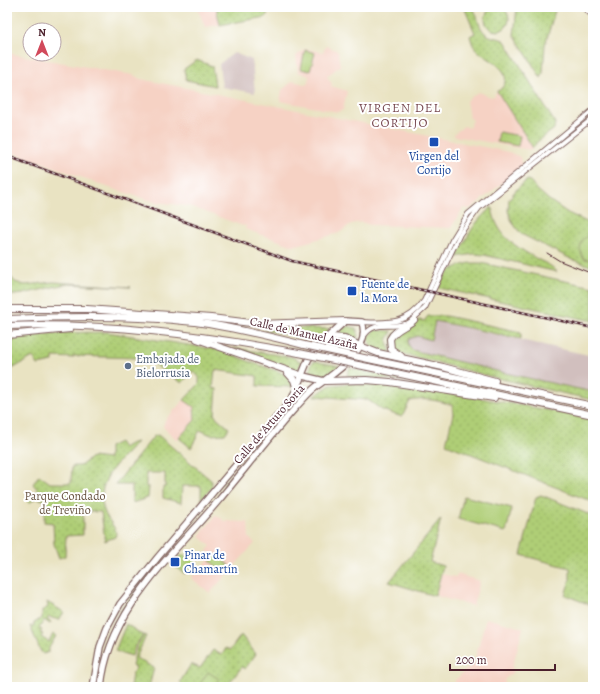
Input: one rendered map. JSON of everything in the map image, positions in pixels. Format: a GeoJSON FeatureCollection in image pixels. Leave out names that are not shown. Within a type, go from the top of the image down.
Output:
{"type":"FeatureCollection","features":[{"type":"Feature","properties":{"kind":"highway"},"geometry":{"type":"LineString","coordinates":[[7,309],[73,309],[211,318],[259,324]]}},
{"type":"Feature","properties":{"kind":"highway"},"geometry":{"type":"LineString","coordinates":[[73,309],[128,315],[137,318]]}},
{"type":"Feature","properties":{"kind":"highway","name":"Calle de Manuel Azaña"},"geometry":{"type":"LineString","coordinates":[[7,319],[75,316],[137,318],[195,323],[249,332],[372,360],[593,406]]}},
{"type":"Feature","properties":{"kind":"highway"},"geometry":{"type":"LineString","coordinates":[[414,320],[392,335],[390,339],[391,349],[398,354],[533,393]]}},
{"type":"Feature","properties":{"kind":"highway"},"geometry":{"type":"LineString","coordinates":[[195,323],[203,321],[259,324],[345,321]]}},
{"type":"Feature","properties":{"kind":"highway","name":"Calle de Manuel Azaña"},"geometry":{"type":"LineString","coordinates":[[7,326],[49,325],[101,328],[186,335],[248,344],[299,353],[593,415]]}},
{"type":"Feature","properties":{"kind":"highway"},"geometry":{"type":"LineString","coordinates":[[7,336],[101,328]]}},
{"type":"Feature","properties":{"kind":"highway"},"geometry":{"type":"LineString","coordinates":[[186,335],[303,376]]}},
{"type":"Feature","properties":{"kind":"highway"},"geometry":{"type":"LineString","coordinates":[[360,346],[378,353],[443,367]]}},
{"type":"Feature","properties":{"kind":"highway"},"geometry":{"type":"LineString","coordinates":[[282,369],[290,375],[297,390]]}},
{"type":"Feature","properties":{"kind":"highway"},"geometry":{"type":"LineString","coordinates":[[325,381],[382,381],[446,389],[492,398],[519,399]]}},
{"type":"Feature","properties":{"kind":"main road"},"geometry":{"type":"LineString","coordinates":[[319,345],[331,338],[340,337],[351,340],[360,346],[364,332],[362,322],[345,321]]}},
{"type":"Feature","properties":{"kind":"main road","name":"Calle de Arturo Soria"},"geometry":{"type":"LineString","coordinates":[[92,687],[100,647],[107,628],[120,604],[288,403],[297,390],[308,360],[319,345],[345,321]]}},
{"type":"Feature","properties":{"kind":"main road","name":"Calle de Arturo Soria"},"geometry":{"type":"LineString","coordinates":[[101,687],[105,665],[114,636],[135,597],[222,496],[292,411],[316,387],[344,366],[360,346]]}},
{"type":"Feature","properties":{"kind":"main road"},"geometry":{"type":"LineString","coordinates":[[303,376],[325,381]]}},
{"type":"Feature","properties":{"kind":"street"},"geometry":{"type":"LineString","coordinates":[[583,7],[593,16]]}},
{"type":"Feature","properties":{"kind":"street"},"geometry":{"type":"LineString","coordinates":[[362,322],[397,322],[406,319],[418,310],[424,301],[452,240],[468,214],[593,110]]}},
{"type":"Feature","properties":{"kind":"street"},"geometry":{"type":"LineString","coordinates":[[362,338],[370,328],[394,326],[414,320],[425,308],[460,234],[479,208],[593,118]]}},
{"type":"Feature","properties":{"kind":"shaded area"},"geometry":{"type":"Polygon","coordinates":[[[197,7],[216,7],[220,25],[205,27],[197,7]]]}},
{"type":"Feature","properties":{"kind":"shaded area"},"geometry":{"type":"Polygon","coordinates":[[[326,46],[338,51],[340,66],[327,76],[332,84],[331,86],[347,91],[343,110],[338,112],[280,101],[282,90],[293,81],[308,85],[309,76],[298,72],[296,56],[305,49],[323,52],[326,46]]]}},
{"type":"Feature","properties":{"kind":"shaded area"},"geometry":{"type":"Polygon","coordinates":[[[7,53],[22,56],[22,62],[59,62],[133,75],[141,79],[509,152],[520,157],[522,166],[470,209],[463,208],[451,228],[370,225],[361,222],[351,224],[339,233],[297,245],[291,245],[245,229],[246,225],[243,226],[189,206],[155,202],[107,187],[7,151],[7,53]]]}},
{"type":"Feature","properties":{"kind":"shaded area"},"geometry":{"type":"Polygon","coordinates":[[[234,53],[252,60],[255,93],[222,87],[219,64],[234,53]]]}},
{"type":"Feature","properties":{"kind":"shaded area"},"geometry":{"type":"Polygon","coordinates":[[[497,91],[533,148],[530,150],[454,136],[454,134],[464,126],[469,128],[473,120],[469,117],[466,101],[478,92],[491,97],[494,96],[497,91]]]}},
{"type":"Feature","properties":{"kind":"shaded area"},"geometry":{"type":"Polygon","coordinates":[[[434,321],[593,356],[593,392],[505,373],[412,350],[408,344],[409,339],[417,336],[434,321]]]}},
{"type":"Feature","properties":{"kind":"shaded area"},"geometry":{"type":"Polygon","coordinates":[[[184,400],[194,407],[195,420],[177,440],[163,427],[165,420],[184,400]]]}},
{"type":"Feature","properties":{"kind":"shaded area"},"geometry":{"type":"Polygon","coordinates":[[[216,515],[225,521],[248,522],[249,538],[255,543],[210,593],[191,578],[212,556],[207,551],[211,546],[199,536],[216,515]]]}},
{"type":"Feature","properties":{"kind":"shaded area"},"geometry":{"type":"Polygon","coordinates":[[[442,574],[456,577],[457,574],[480,581],[473,606],[436,596],[442,574]]]}},
{"type":"Feature","properties":{"kind":"shaded area"},"geometry":{"type":"Polygon","coordinates":[[[486,618],[523,628],[512,668],[514,671],[505,679],[504,687],[459,687],[454,681],[477,660],[475,659],[486,618]]]}},
{"type":"Feature","properties":{"kind":"green space"},"geometry":{"type":"Polygon","coordinates":[[[216,7],[270,7],[266,17],[220,25],[216,7]]]}},
{"type":"Feature","properties":{"kind":"green space"},"geometry":{"type":"Polygon","coordinates":[[[464,7],[472,7],[476,13],[482,30],[485,33],[489,36],[505,41],[555,123],[554,129],[537,142],[533,148],[497,91],[502,88],[505,82],[503,71],[479,52],[473,45],[470,36],[475,33],[464,7]]]}},
{"type":"Feature","properties":{"kind":"green space"},"geometry":{"type":"Polygon","coordinates":[[[497,7],[502,8],[508,14],[508,24],[502,30],[497,31],[492,30],[486,24],[485,19],[486,14],[492,8],[497,7]]]}},
{"type":"Feature","properties":{"kind":"green space"},"geometry":{"type":"Polygon","coordinates":[[[517,7],[556,7],[545,45],[543,73],[541,78],[514,35],[517,7]]]}},
{"type":"Feature","properties":{"kind":"green space"},"geometry":{"type":"Polygon","coordinates":[[[305,50],[315,53],[310,71],[301,69],[305,50]]]}},
{"type":"Feature","properties":{"kind":"green space"},"geometry":{"type":"Polygon","coordinates":[[[197,60],[212,66],[215,86],[186,80],[184,69],[197,60]]]}},
{"type":"Feature","properties":{"kind":"green space"},"geometry":{"type":"Polygon","coordinates":[[[499,132],[520,136],[518,146],[497,142],[499,132]]]}},
{"type":"Feature","properties":{"kind":"green space"},"geometry":{"type":"Polygon","coordinates":[[[527,180],[530,181],[533,184],[532,185],[549,200],[568,213],[593,225],[593,267],[573,260],[521,234],[512,222],[508,211],[509,199],[527,180]]]}},
{"type":"Feature","properties":{"kind":"green space"},"geometry":{"type":"Polygon","coordinates":[[[492,207],[498,226],[508,239],[522,250],[551,266],[557,272],[484,255],[474,254],[457,257],[476,223],[492,207]]]}},
{"type":"Feature","properties":{"kind":"green space"},"geometry":{"type":"Polygon","coordinates":[[[590,235],[593,236],[593,260],[584,259],[580,249],[584,239],[590,235]]]}},
{"type":"Feature","properties":{"kind":"green space"},"geometry":{"type":"Polygon","coordinates":[[[470,263],[481,263],[593,287],[593,321],[439,288],[444,277],[450,271],[458,266],[470,263]]]}},
{"type":"Feature","properties":{"kind":"green space"},"geometry":{"type":"Polygon","coordinates":[[[7,272],[15,282],[25,285],[53,282],[131,287],[66,284],[23,294],[7,296],[7,272]]]}},
{"type":"Feature","properties":{"kind":"green space"},"geometry":{"type":"Polygon","coordinates":[[[428,316],[446,316],[521,332],[521,339],[435,321],[431,340],[417,336],[409,339],[408,344],[412,350],[505,373],[593,392],[593,400],[472,372],[406,355],[392,349],[393,335],[419,320],[424,321],[428,316]]]}},
{"type":"Feature","properties":{"kind":"green space"},"geometry":{"type":"Polygon","coordinates":[[[348,326],[356,328],[358,333],[357,343],[331,337],[337,331],[348,326]]]}},
{"type":"Feature","properties":{"kind":"green space"},"geometry":{"type":"Polygon","coordinates":[[[293,327],[330,329],[317,341],[264,330],[293,327]]]}},
{"type":"Feature","properties":{"kind":"green space"},"geometry":{"type":"Polygon","coordinates":[[[374,330],[392,331],[387,341],[391,353],[371,348],[368,337],[374,330]]]}},
{"type":"Feature","properties":{"kind":"green space"},"geometry":{"type":"Polygon","coordinates":[[[107,332],[220,350],[278,371],[289,377],[293,387],[257,386],[257,376],[215,370],[213,388],[217,389],[215,416],[229,428],[225,434],[211,435],[200,430],[191,448],[179,438],[195,420],[194,407],[184,400],[199,384],[199,377],[192,371],[182,383],[148,360],[138,358],[73,356],[73,358],[53,357],[53,362],[38,365],[33,357],[12,369],[10,361],[7,361],[7,342],[19,338],[57,333],[107,332]]]}},
{"type":"Feature","properties":{"kind":"green space"},"geometry":{"type":"Polygon","coordinates":[[[234,348],[292,357],[302,362],[298,370],[295,371],[234,348]]]}},
{"type":"Feature","properties":{"kind":"green space"},"geometry":{"type":"Polygon","coordinates":[[[314,361],[340,366],[326,376],[319,376],[310,373],[311,364],[314,361]]]}},
{"type":"Feature","properties":{"kind":"green space"},"geometry":{"type":"Polygon","coordinates":[[[350,368],[420,383],[349,377],[347,375],[350,368]]]}},
{"type":"Feature","properties":{"kind":"green space"},"geometry":{"type":"Polygon","coordinates":[[[352,383],[422,389],[538,408],[593,419],[593,502],[446,444],[453,414],[452,405],[431,400],[410,401],[402,417],[382,410],[368,400],[314,396],[330,385],[352,383]]]}},
{"type":"Feature","properties":{"kind":"green space"},"geometry":{"type":"Polygon","coordinates":[[[279,419],[281,421],[227,485],[223,485],[279,419]]]}},
{"type":"Feature","properties":{"kind":"green space"},"geometry":{"type":"Polygon","coordinates":[[[158,435],[212,481],[212,487],[201,500],[201,486],[182,486],[181,503],[163,498],[165,473],[146,473],[146,487],[149,487],[148,498],[132,503],[132,485],[115,485],[154,436],[158,435]]]}},
{"type":"Feature","properties":{"kind":"green space","name":"Parque Condado de Treviño"},"geometry":{"type":"Polygon","coordinates":[[[119,442],[123,448],[137,442],[109,474],[102,492],[102,502],[105,513],[115,529],[115,537],[105,541],[101,512],[83,511],[83,535],[66,536],[65,556],[59,558],[54,544],[53,523],[44,522],[45,500],[36,498],[29,503],[27,500],[38,490],[33,484],[39,475],[50,483],[71,483],[72,466],[80,466],[92,457],[109,459],[109,447],[119,442]]]}},
{"type":"Feature","properties":{"kind":"green space"},"geometry":{"type":"Polygon","coordinates":[[[541,495],[593,516],[593,606],[565,595],[570,580],[570,568],[521,555],[536,497],[541,495]]]}},
{"type":"Feature","properties":{"kind":"green space"},"geometry":{"type":"Polygon","coordinates":[[[464,496],[512,508],[506,532],[458,519],[464,496]]]}},
{"type":"Feature","properties":{"kind":"green space"},"geometry":{"type":"Polygon","coordinates":[[[441,519],[430,562],[443,566],[435,596],[389,582],[441,519]]]}},
{"type":"Feature","properties":{"kind":"green space"},"geometry":{"type":"Polygon","coordinates":[[[183,554],[188,558],[191,555],[197,560],[187,573],[183,573],[171,563],[175,558],[180,557],[183,554]]]}},
{"type":"Feature","properties":{"kind":"green space"},"geometry":{"type":"Polygon","coordinates":[[[216,554],[231,567],[225,574],[210,561],[216,554]]]}},
{"type":"Feature","properties":{"kind":"green space"},"geometry":{"type":"Polygon","coordinates":[[[157,563],[159,565],[127,607],[112,636],[101,669],[98,687],[95,687],[103,650],[116,620],[133,592],[157,563]]]}},
{"type":"Feature","properties":{"kind":"green space"},"geometry":{"type":"Polygon","coordinates":[[[47,602],[64,612],[59,620],[49,617],[47,620],[51,622],[50,624],[44,620],[39,629],[42,630],[40,633],[43,634],[41,637],[49,642],[53,634],[56,636],[49,648],[49,652],[43,654],[30,626],[33,626],[34,623],[42,618],[42,611],[48,607],[47,602]]]}},
{"type":"Feature","properties":{"kind":"green space"},"geometry":{"type":"Polygon","coordinates":[[[126,624],[143,635],[135,646],[132,656],[115,651],[126,624]]]}},
{"type":"Feature","properties":{"kind":"green space"},"geometry":{"type":"Polygon","coordinates":[[[144,635],[146,636],[136,658],[154,668],[149,687],[130,687],[132,674],[136,668],[132,666],[137,646],[144,635]]]}},
{"type":"Feature","properties":{"kind":"green space"},"geometry":{"type":"Polygon","coordinates":[[[241,635],[256,654],[245,669],[242,667],[230,682],[236,687],[185,687],[180,682],[191,664],[200,668],[213,650],[222,655],[226,648],[230,650],[241,635]]]}},
{"type":"Feature","properties":{"kind":"green space"},"geometry":{"type":"Polygon","coordinates":[[[208,672],[219,679],[213,687],[198,687],[208,672]]]}},
{"type":"Feature","properties":{"kind":"tram line"},"geometry":{"type":"LineString","coordinates":[[547,253],[560,261],[593,274]]}},
{"type":"Feature","properties":{"kind":"railway"},"geometry":{"type":"LineString","coordinates":[[7,156],[292,261],[593,328]]}},
{"type":"Feature","properties":{"kind":"place","name":"Virgen del Cortijo"},"geometry":{"type":"Point","coordinates":[434,142]}},
{"type":"Feature","properties":{"kind":"place","name":"Fuente de la Mora"},"geometry":{"type":"Point","coordinates":[352,291]}},
{"type":"Feature","properties":{"kind":"place","name":"Embajada de Bielorrusia"},"geometry":{"type":"Point","coordinates":[128,366]}},
{"type":"Feature","properties":{"kind":"place","name":"Pinar de Chamartín"},"geometry":{"type":"Point","coordinates":[175,562]}},
{"type":"Feature","properties":{"kind":"district","name":"VIRGEN DEL CORTIJO"},"geometry":{"type":"Point","coordinates":[400,114]}}]}
